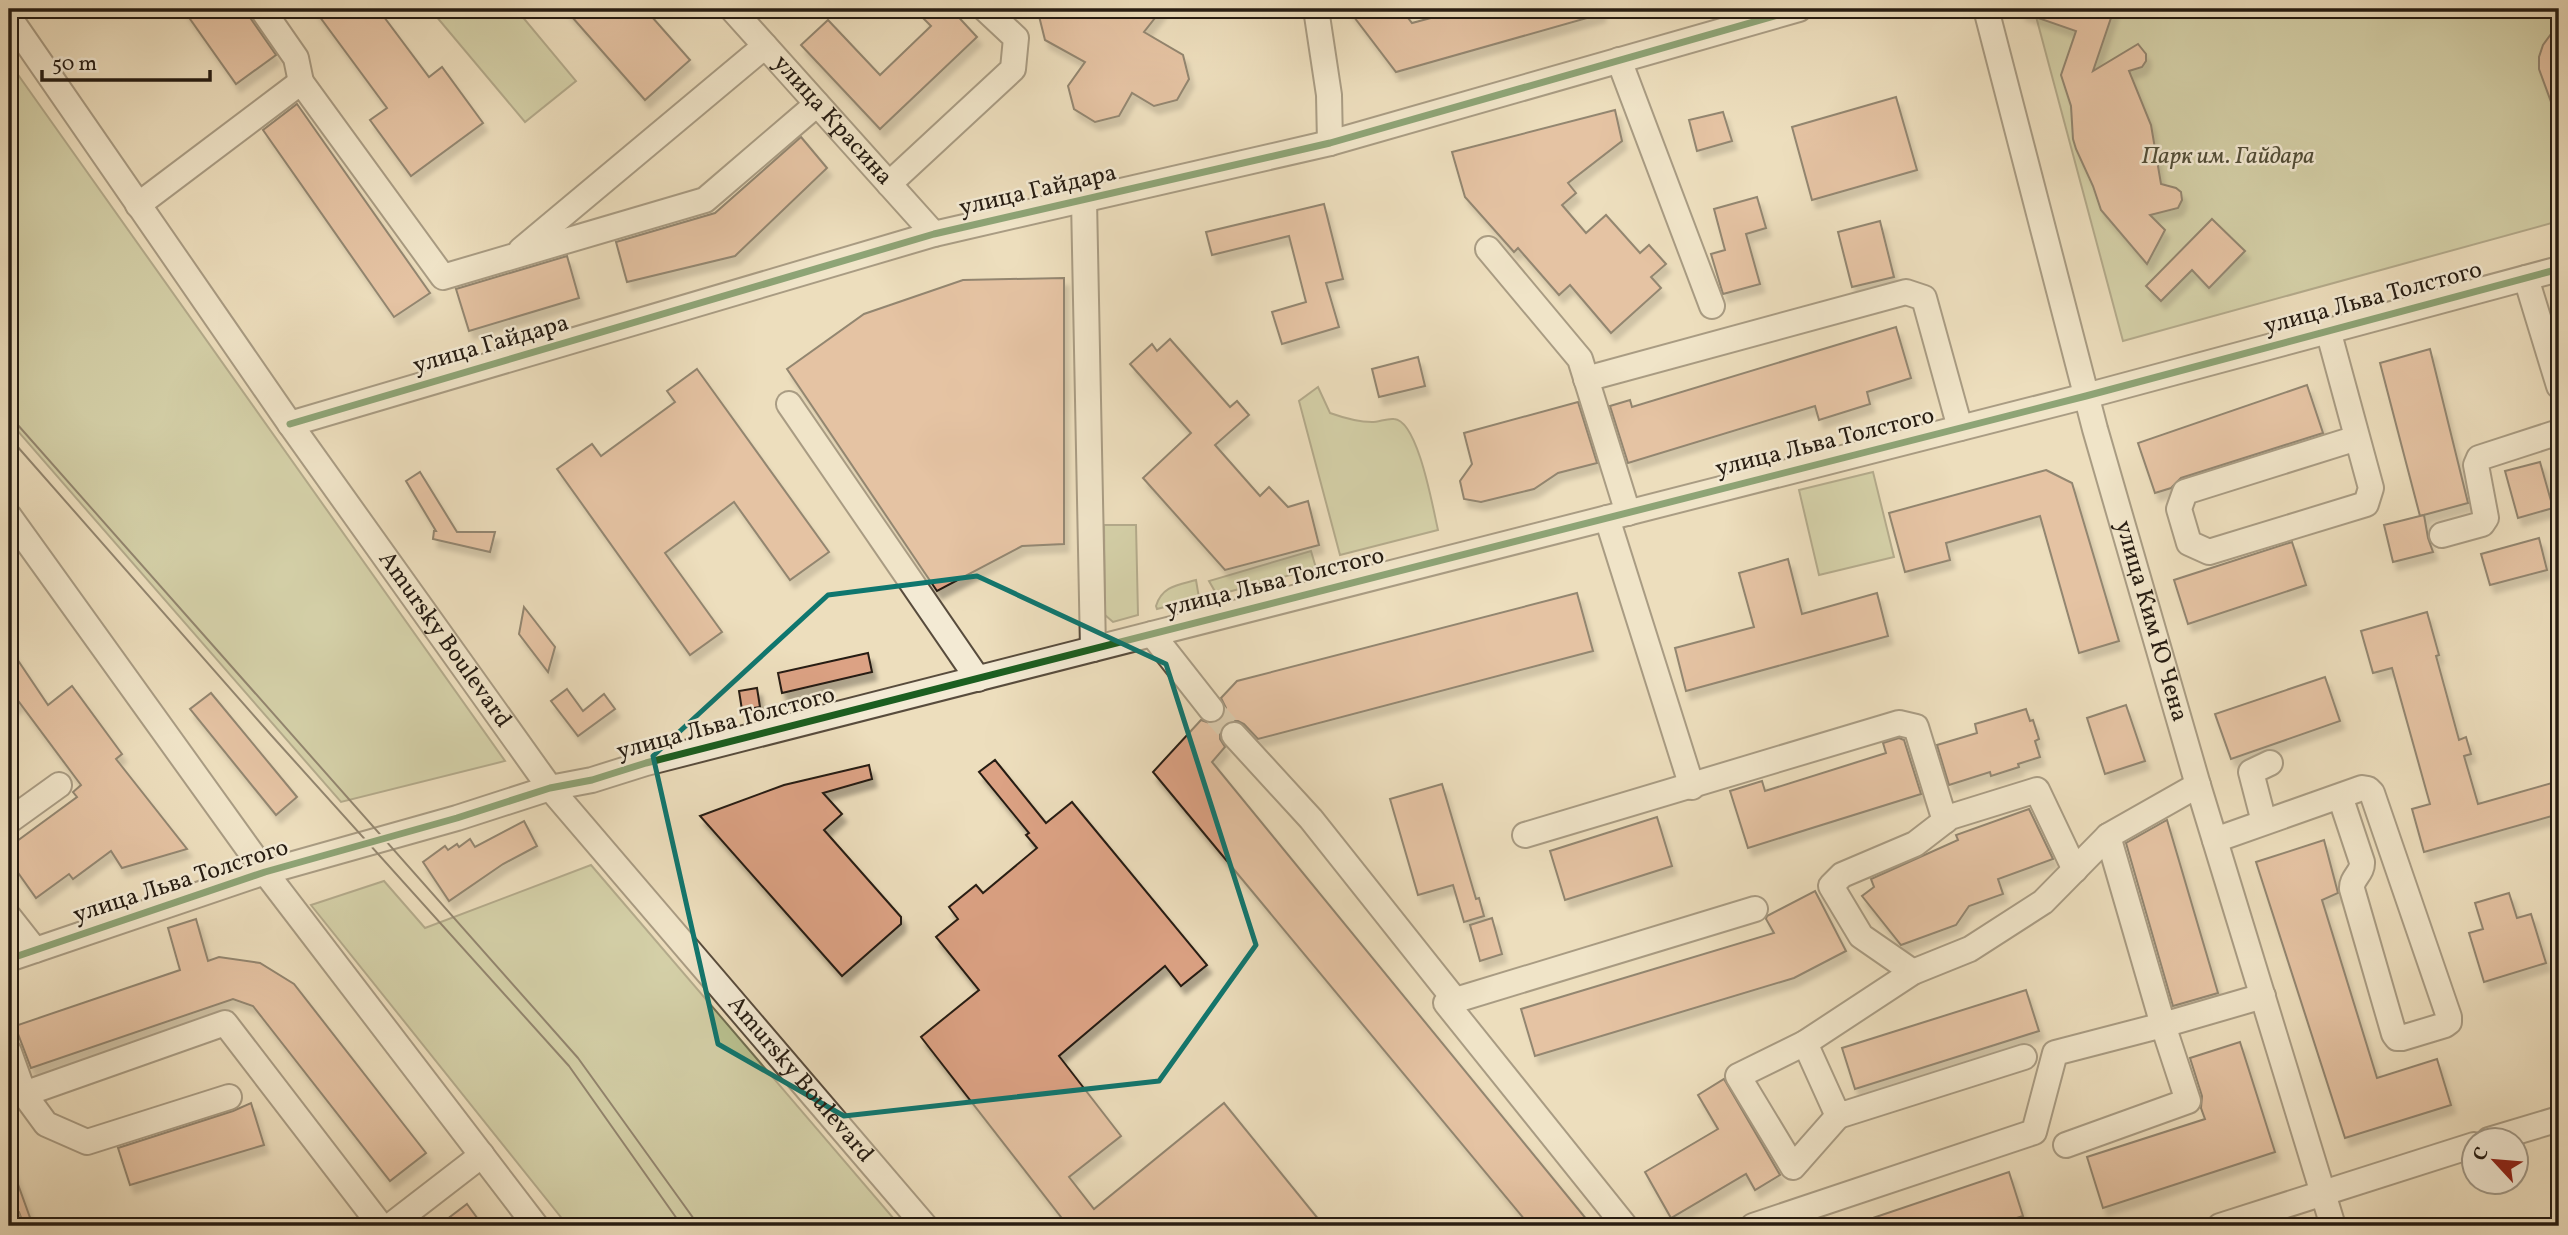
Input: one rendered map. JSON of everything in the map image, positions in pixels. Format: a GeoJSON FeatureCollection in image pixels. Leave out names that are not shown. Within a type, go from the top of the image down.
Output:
{"type":"FeatureCollection","features":[{"type":"Feature","properties":{"kind":"street"},"geometry":{"type":"LineString","coordinates":[[262,9],[296,58],[301,82],[443,278],[705,200],[817,104]]}},
{"type":"Feature","properties":{"kind":"street","name":"улица Красина"},"geometry":{"type":"LineString","coordinates":[[732,9],[934,234]]}},
{"type":"Feature","properties":{"kind":"street"},"geometry":{"type":"LineString","coordinates":[[889,184],[1013,69],[1016,38],[985,9]]}},
{"type":"Feature","properties":{"kind":"street"},"geometry":{"type":"LineString","coordinates":[[1316,9],[1329,96],[1331,143]]}},
{"type":"Feature","properties":{"kind":"street","name":"улица Гайдара"},"geometry":{"type":"LineString","coordinates":[[290,424],[934,234],[1331,143],[1798,9]]}},
{"type":"Feature","properties":{"kind":"street","name":"улица Ким Ю Чена"},"geometry":{"type":"LineString","coordinates":[[1986,9],[2086,396],[2198,785],[2333,1226]]}},
{"type":"Feature","properties":{"kind":"street","name":"Amursky Boulevard"},"geometry":{"type":"LineString","coordinates":[[9,17],[290,424],[551,788],[925,1226]]}},
{"type":"Feature","properties":{"kind":"street"},"geometry":{"type":"LineString","coordinates":[[513,257],[765,46]]}},
{"type":"Feature","properties":{"kind":"street"},"geometry":{"type":"LineString","coordinates":[[1619,60],[1712,306]]}},
{"type":"Feature","properties":{"kind":"street"},"geometry":{"type":"LineString","coordinates":[[138,205],[301,82]]}},
{"type":"Feature","properties":{"kind":"street"},"geometry":{"type":"LineString","coordinates":[[1084,200],[1093,649]]}},
{"type":"Feature","properties":{"kind":"street"},"geometry":{"type":"LineString","coordinates":[[1488,249],[1580,359],[1617,516],[1692,787]]}},
{"type":"Feature","properties":{"kind":"street","name":"улица Льва Толстого"},"geometry":{"type":"LineString","coordinates":[[9,959],[265,872],[457,818],[551,788],[592,780],[646,763],[2086,396],[2559,269]]}},
{"type":"Feature","properties":{"kind":"street"},"geometry":{"type":"LineString","coordinates":[[2526,278],[2559,386]]}},
{"type":"Feature","properties":{"kind":"street"},"geometry":{"type":"LineString","coordinates":[[1586,379],[1906,292],[1924,298],[1960,428]]}},
{"type":"Feature","properties":{"kind":"street"},"geometry":{"type":"LineString","coordinates":[[2328,330],[2371,488],[2366,504],[2210,552],[2189,543],[2179,509],[2185,492],[2357,438]]}},
{"type":"Feature","properties":{"kind":"street"},"geometry":{"type":"LineString","coordinates":[[789,404],[978,679]]}},
{"type":"Feature","properties":{"kind":"street"},"geometry":{"type":"LineString","coordinates":[[2442,535],[2482,524],[2486,518],[2476,465],[2479,458],[2559,432]]}},
{"type":"Feature","properties":{"kind":"street"},"geometry":{"type":"LineString","coordinates":[[9,516],[265,872],[536,1226]]}},
{"type":"Feature","properties":{"kind":"street"},"geometry":{"type":"LineString","coordinates":[[1152,634],[1211,709]]}},
{"type":"Feature","properties":{"kind":"street"},"geometry":{"type":"LineString","coordinates":[[1525,835],[1899,723],[1916,727],[1945,821]]}},
{"type":"Feature","properties":{"kind":"street"},"geometry":{"type":"LineString","coordinates":[[1234,735],[1311,819],[1455,1000]]}},
{"type":"Feature","properties":{"kind":"street"},"geometry":{"type":"LineString","coordinates":[[2264,822],[2251,772],[2270,763]]}},
{"type":"Feature","properties":{"kind":"street"},"geometry":{"type":"LineString","coordinates":[[9,821],[59,785]]}},
{"type":"Feature","properties":{"kind":"street"},"geometry":{"type":"LineString","coordinates":[[2024,1057],[1838,1116],[1793,1167],[1738,1076],[1805,1043],[1913,972],[1970,949],[2043,902],[2108,835],[2198,785]]}},
{"type":"Feature","properties":{"kind":"street"},"geometry":{"type":"LineString","coordinates":[[2215,839],[2362,788],[2368,789],[2372,793],[2449,1017],[2449,1022],[2445,1025],[2402,1038],[2397,1038],[2394,1034],[2352,889],[2351,884],[2360,871],[2362,862],[2340,796]]}},
{"type":"Feature","properties":{"kind":"street"},"geometry":{"type":"LineString","coordinates":[[1913,972],[1861,936],[1831,886],[1842,875],[1915,844],[1950,817],[2037,790],[2075,870]]}},
{"type":"Feature","properties":{"kind":"street"},"geometry":{"type":"LineString","coordinates":[[2066,1146],[2188,1101],[2108,835]]}},
{"type":"Feature","properties":{"kind":"street"},"geometry":{"type":"LineString","coordinates":[[1625,1226],[1446,1003],[1755,909]]}},
{"type":"Feature","properties":{"kind":"street"},"geometry":{"type":"LineString","coordinates":[[9,917],[35,950]]}},
{"type":"Feature","properties":{"kind":"street"},"geometry":{"type":"LineString","coordinates":[[1753,1226],[2034,1132],[2054,1054],[2263,996]]}},
{"type":"Feature","properties":{"kind":"street"},"geometry":{"type":"LineString","coordinates":[[24,1094],[225,1023],[381,1226]]}},
{"type":"Feature","properties":{"kind":"street"},"geometry":{"type":"LineString","coordinates":[[1805,1043],[1838,1116]]}},
{"type":"Feature","properties":{"kind":"street"},"geometry":{"type":"LineString","coordinates":[[9,1052],[24,1094],[46,1124],[87,1142],[229,1097]]}},
{"type":"Feature","properties":{"kind":"street"},"geometry":{"type":"LineString","coordinates":[[2530,1128],[2559,1119]]}},
{"type":"Feature","properties":{"kind":"street"},"geometry":{"type":"LineString","coordinates":[[2220,1226],[2460,1149]]}},
{"type":"Feature","properties":{"kind":"street"},"geometry":{"type":"LineString","coordinates":[[390,1226],[482,1155]]}},
{"type":"Feature","properties":{"kind":"highlighted area"},"geometry":{"type":"Polygon","coordinates":[[[977,576],[1166,664],[1256,945],[1159,1081],[844,1116],[718,1044],[653,756],[828,595],[977,576]]]}},
{"type":"Feature","properties":{"kind":"green space"},"geometry":{"type":"Polygon","coordinates":[[[430,9],[516,9],[576,81],[525,122],[430,9]]]}},
{"type":"Feature","properties":{"kind":"green space","name":"Парк им. Гайдара"},"geometry":{"type":"Polygon","coordinates":[[[2034,9],[2559,9],[2559,221],[2123,341],[2034,9]]]}},
{"type":"Feature","properties":{"kind":"green space"},"geometry":{"type":"Polygon","coordinates":[[[9,62],[505,761],[341,802],[9,421],[9,62]]]}},
{"type":"Feature","properties":{"kind":"green space"},"geometry":{"type":"Polygon","coordinates":[[[1318,387],[1330,413],[1361,421],[1394,419],[1403,423],[1423,467],[1438,530],[1340,555],[1299,401],[1318,387]]]}},
{"type":"Feature","properties":{"kind":"green space"},"geometry":{"type":"Polygon","coordinates":[[[1873,472],[1894,557],[1819,575],[1799,490],[1873,472]]]}},
{"type":"Feature","properties":{"kind":"green space"},"geometry":{"type":"Polygon","coordinates":[[[1104,525],[1136,525],[1138,615],[1113,622],[1105,615],[1104,525]]]}},
{"type":"Feature","properties":{"kind":"green space"},"geometry":{"type":"Polygon","coordinates":[[[1311,551],[1316,568],[1217,595],[1209,581],[1311,551]]]}},
{"type":"Feature","properties":{"kind":"green space"},"geometry":{"type":"Polygon","coordinates":[[[1196,580],[1199,598],[1157,609],[1159,599],[1167,590],[1196,580]]]}},
{"type":"Feature","properties":{"kind":"green space"},"geometry":{"type":"Polygon","coordinates":[[[591,865],[900,1226],[568,1226],[311,905],[384,881],[425,928],[591,865]]]}},
{"type":"Feature","properties":{"kind":"building"},"geometry":{"type":"Polygon","coordinates":[[[183,9],[244,9],[276,55],[236,84],[183,9]]]}},
{"type":"Feature","properties":{"kind":"building"},"geometry":{"type":"Polygon","coordinates":[[[314,9],[378,9],[429,77],[442,67],[483,123],[411,176],[370,120],[387,108],[314,9]]]}},
{"type":"Feature","properties":{"kind":"building"},"geometry":{"type":"Polygon","coordinates":[[[565,9],[645,9],[690,60],[645,100],[565,9]]]}},
{"type":"Feature","properties":{"kind":"building"},"geometry":{"type":"Polygon","coordinates":[[[935,9],[951,9],[977,37],[880,129],[801,45],[828,20],[880,75],[931,26],[924,19],[935,9]]]}},
{"type":"Feature","properties":{"kind":"building"},"geometry":{"type":"Polygon","coordinates":[[[1044,9],[1162,9],[1144,32],[1183,55],[1189,79],[1177,100],[1154,106],[1132,93],[1119,116],[1095,122],[1074,109],[1068,86],[1085,62],[1045,40],[1039,16],[1044,9]]]}},
{"type":"Feature","properties":{"kind":"building"},"geometry":{"type":"Polygon","coordinates":[[[1348,9],[1401,9],[1412,23],[1464,9],[1601,9],[1601,14],[1396,72],[1348,9]]]}},
{"type":"Feature","properties":{"kind":"building"},"geometry":{"type":"Polygon","coordinates":[[[2022,9],[2114,9],[2093,71],[2138,44],[2146,54],[2142,67],[2129,71],[2151,125],[2161,184],[2176,188],[2181,192],[2182,200],[2178,208],[2150,215],[2165,230],[2147,264],[2101,210],[2076,149],[2071,106],[2061,75],[2076,31],[2021,12],[2022,9]]]}},
{"type":"Feature","properties":{"kind":"building"},"geometry":{"type":"Polygon","coordinates":[[[2559,23],[2557,118],[2539,69],[2539,57],[2543,45],[2559,23]]]}},
{"type":"Feature","properties":{"kind":"building"},"geometry":{"type":"Polygon","coordinates":[[[1896,97],[1917,170],[1812,200],[1792,127],[1896,97]]]}},
{"type":"Feature","properties":{"kind":"building"},"geometry":{"type":"Polygon","coordinates":[[[297,104],[430,293],[394,317],[263,130],[297,104]]]}},
{"type":"Feature","properties":{"kind":"building"},"geometry":{"type":"Polygon","coordinates":[[[1615,110],[1622,141],[1568,183],[1576,193],[1562,205],[1586,233],[1606,215],[1640,253],[1649,245],[1666,264],[1651,277],[1661,288],[1611,333],[1570,285],[1559,295],[1518,248],[1514,252],[1465,197],[1452,152],[1615,110]]]}},
{"type":"Feature","properties":{"kind":"building"},"geometry":{"type":"Polygon","coordinates":[[[1723,112],[1732,141],[1697,151],[1689,120],[1723,112]]]}},
{"type":"Feature","properties":{"kind":"building"},"geometry":{"type":"Polygon","coordinates":[[[801,137],[827,168],[735,256],[627,282],[616,242],[715,213],[801,137]]]}},
{"type":"Feature","properties":{"kind":"building"},"geometry":{"type":"Polygon","coordinates":[[[1757,197],[1766,228],[1746,234],[1760,284],[1723,294],[1711,254],[1725,250],[1714,209],[1757,197]]]}},
{"type":"Feature","properties":{"kind":"building"},"geometry":{"type":"Polygon","coordinates":[[[1324,204],[1343,279],[1326,283],[1339,327],[1282,344],[1272,312],[1306,302],[1289,236],[1212,255],[1206,232],[1324,204]]]}},
{"type":"Feature","properties":{"kind":"building"},"geometry":{"type":"Polygon","coordinates":[[[2212,219],[2245,251],[2209,288],[2192,270],[2161,301],[2146,286],[2212,219]]]}},
{"type":"Feature","properties":{"kind":"building"},"geometry":{"type":"Polygon","coordinates":[[[1880,221],[1894,277],[1852,287],[1838,232],[1880,221]]]}},
{"type":"Feature","properties":{"kind":"building"},"geometry":{"type":"Polygon","coordinates":[[[567,256],[579,298],[469,331],[456,289],[567,256]]]}},
{"type":"Feature","properties":{"kind":"building"},"geometry":{"type":"Polygon","coordinates":[[[1064,278],[1064,544],[1022,546],[937,591],[787,369],[864,314],[963,280],[1064,278]]]}},
{"type":"Feature","properties":{"kind":"building"},"geometry":{"type":"Polygon","coordinates":[[[1896,327],[1911,378],[1867,392],[1870,404],[1819,420],[1815,406],[1628,463],[1610,406],[1630,400],[1632,407],[1896,327]]]}},
{"type":"Feature","properties":{"kind":"building"},"geometry":{"type":"Polygon","coordinates":[[[1170,339],[1230,407],[1237,401],[1249,415],[1215,445],[1260,496],[1269,487],[1288,507],[1308,501],[1319,545],[1225,570],[1143,478],[1191,433],[1130,364],[1152,344],[1157,351],[1170,339]]]}},
{"type":"Feature","properties":{"kind":"building"},"geometry":{"type":"Polygon","coordinates":[[[2430,349],[2468,503],[2420,516],[2380,363],[2430,349]]]}},
{"type":"Feature","properties":{"kind":"building"},"geometry":{"type":"Polygon","coordinates":[[[1418,357],[1425,386],[1379,397],[1372,369],[1418,357]]]}},
{"type":"Feature","properties":{"kind":"building"},"geometry":{"type":"Polygon","coordinates":[[[697,369],[829,552],[790,580],[734,502],[665,553],[722,632],[690,655],[557,469],[592,444],[601,456],[675,402],[667,391],[697,369]]]}},
{"type":"Feature","properties":{"kind":"building"},"geometry":{"type":"Polygon","coordinates":[[[2307,385],[2323,433],[2181,478],[2171,488],[2155,493],[2138,443],[2307,385]]]}},
{"type":"Feature","properties":{"kind":"building"},"geometry":{"type":"Polygon","coordinates":[[[1578,402],[1597,463],[1558,473],[1534,489],[1481,502],[1464,499],[1460,481],[1472,464],[1464,433],[1578,402]]]}},
{"type":"Feature","properties":{"kind":"building"},"geometry":{"type":"Polygon","coordinates":[[[2540,462],[2553,508],[2518,518],[2505,471],[2540,462]]]}},
{"type":"Feature","properties":{"kind":"building"},"geometry":{"type":"Polygon","coordinates":[[[2046,470],[2072,483],[2119,641],[2079,653],[2040,516],[1946,543],[1950,560],[1905,572],[1889,513],[2046,470]]]}},
{"type":"Feature","properties":{"kind":"building"},"geometry":{"type":"Polygon","coordinates":[[[420,472],[457,532],[495,532],[490,552],[433,539],[436,531],[406,481],[420,472]]]}},
{"type":"Feature","properties":{"kind":"building"},"geometry":{"type":"Polygon","coordinates":[[[2424,515],[2433,552],[2393,562],[2384,525],[2424,515]]]}},
{"type":"Feature","properties":{"kind":"building"},"geometry":{"type":"Polygon","coordinates":[[[2539,538],[2547,570],[2490,585],[2481,554],[2539,538]]]}},
{"type":"Feature","properties":{"kind":"building"},"geometry":{"type":"Polygon","coordinates":[[[2292,542],[2306,585],[2188,624],[2174,580],[2292,542]]]}},
{"type":"Feature","properties":{"kind":"building"},"geometry":{"type":"Polygon","coordinates":[[[1788,559],[1802,614],[1877,593],[1888,636],[1686,691],[1675,648],[1754,627],[1739,573],[1788,559]]]}},
{"type":"Feature","properties":{"kind":"building"},"geometry":{"type":"Polygon","coordinates":[[[1577,593],[1593,651],[1258,739],[1244,724],[1230,721],[1220,730],[1220,739],[1225,747],[1212,762],[1592,1226],[1530,1226],[1153,772],[1201,720],[1212,724],[1221,720],[1226,708],[1221,698],[1237,681],[1577,593]]]}},
{"type":"Feature","properties":{"kind":"building"},"geometry":{"type":"Polygon","coordinates":[[[524,607],[555,647],[548,672],[519,634],[524,607]]]}},
{"type":"Feature","properties":{"kind":"building"},"geometry":{"type":"Polygon","coordinates":[[[2427,612],[2459,740],[2466,737],[2471,754],[2464,756],[2478,804],[2559,781],[2559,814],[2424,852],[2412,809],[2430,804],[2392,668],[2373,673],[2361,631],[2427,612]]]}},
{"type":"Feature","properties":{"kind":"building"},"geometry":{"type":"Polygon","coordinates":[[[9,647],[48,705],[72,686],[122,754],[116,759],[187,849],[122,868],[111,851],[73,879],[69,874],[36,898],[9,860],[9,847],[77,797],[73,792],[81,785],[19,702],[9,710],[9,647]]]}},
{"type":"Feature","properties":{"kind":"building"},"geometry":{"type":"Polygon","coordinates":[[[868,653],[872,672],[782,693],[778,673],[868,653]]]}},
{"type":"Feature","properties":{"kind":"building"},"geometry":{"type":"Polygon","coordinates":[[[2325,677],[2340,721],[2231,759],[2215,714],[2325,677]]]}},
{"type":"Feature","properties":{"kind":"building"},"geometry":{"type":"Polygon","coordinates":[[[757,688],[760,707],[742,710],[739,691],[757,688]]]}},
{"type":"Feature","properties":{"kind":"building"},"geometry":{"type":"Polygon","coordinates":[[[567,689],[583,711],[604,694],[615,709],[578,736],[551,701],[567,689]]]}},
{"type":"Feature","properties":{"kind":"building"},"geometry":{"type":"Polygon","coordinates":[[[211,693],[297,797],[276,815],[190,709],[211,693]]]}},
{"type":"Feature","properties":{"kind":"building"},"geometry":{"type":"Polygon","coordinates":[[[2126,705],[2145,761],[2105,774],[2087,718],[2126,705]]]}},
{"type":"Feature","properties":{"kind":"building"},"geometry":{"type":"Polygon","coordinates":[[[2026,709],[2039,739],[2035,741],[2040,757],[1991,776],[1990,772],[1949,785],[1937,745],[1977,733],[1975,724],[2026,709]]]}},
{"type":"Feature","properties":{"kind":"building"},"geometry":{"type":"Polygon","coordinates":[[[1899,738],[1904,740],[1921,794],[1748,848],[1730,791],[1762,781],[1765,791],[1886,753],[1883,743],[1899,738]]]}},
{"type":"Feature","properties":{"kind":"building"},"geometry":{"type":"Polygon","coordinates":[[[995,760],[1046,823],[1072,802],[1207,965],[1181,986],[1165,966],[1059,1056],[1121,1136],[1069,1177],[1094,1209],[1224,1103],[1324,1226],[1068,1226],[921,1037],[979,990],[936,937],[958,919],[949,907],[976,885],[983,893],[1037,848],[1026,835],[1029,833],[979,772],[995,760]]]}},
{"type":"Feature","properties":{"kind":"building"},"geometry":{"type":"Polygon","coordinates":[[[869,765],[872,779],[823,793],[842,814],[824,830],[901,917],[901,924],[842,976],[700,816],[784,785],[869,765]]]}},
{"type":"Feature","properties":{"kind":"building"},"geometry":{"type":"Polygon","coordinates":[[[1442,784],[1476,899],[1479,898],[1484,916],[1464,922],[1453,885],[1418,895],[1390,799],[1442,784]]]}},
{"type":"Feature","properties":{"kind":"building"},"geometry":{"type":"Polygon","coordinates":[[[2029,809],[2053,859],[1998,879],[2003,894],[1969,906],[1956,925],[1901,945],[1862,896],[1874,887],[1871,879],[1958,840],[1956,835],[2029,809]]]}},
{"type":"Feature","properties":{"kind":"building"},"geometry":{"type":"Polygon","coordinates":[[[1657,817],[1672,866],[1565,900],[1550,851],[1657,817]]]}},
{"type":"Feature","properties":{"kind":"building"},"geometry":{"type":"Polygon","coordinates":[[[2167,820],[2218,993],[2173,1006],[2126,843],[2167,820]]]}},
{"type":"Feature","properties":{"kind":"building"},"geometry":{"type":"Polygon","coordinates":[[[524,821],[537,846],[503,864],[449,901],[423,862],[445,846],[448,850],[457,844],[459,847],[470,839],[475,847],[524,821]]]}},
{"type":"Feature","properties":{"kind":"building"},"geometry":{"type":"Polygon","coordinates":[[[2324,840],[2338,893],[2322,900],[2377,1078],[2437,1059],[2451,1105],[2345,1138],[2256,862],[2324,840]]]}},
{"type":"Feature","properties":{"kind":"building"},"geometry":{"type":"Polygon","coordinates":[[[1815,891],[1846,951],[1794,978],[1535,1056],[1521,1009],[1774,933],[1767,916],[1815,891]]]}},
{"type":"Feature","properties":{"kind":"building"},"geometry":{"type":"Polygon","coordinates":[[[2509,893],[2517,918],[2531,914],[2546,963],[2484,982],[2469,933],[2483,929],[2475,903],[2509,893]]]}},
{"type":"Feature","properties":{"kind":"building"},"geometry":{"type":"Polygon","coordinates":[[[1492,918],[1502,954],[1480,961],[1470,925],[1492,918]]]}},
{"type":"Feature","properties":{"kind":"building"},"geometry":{"type":"Polygon","coordinates":[[[196,919],[208,961],[219,957],[260,963],[294,984],[426,1153],[390,1181],[253,1006],[233,999],[31,1068],[15,1026],[180,970],[168,928],[196,919]]]}},
{"type":"Feature","properties":{"kind":"building"},"geometry":{"type":"Polygon","coordinates":[[[2026,990],[2039,1031],[1855,1089],[1842,1048],[2026,990]]]}},
{"type":"Feature","properties":{"kind":"building"},"geometry":{"type":"Polygon","coordinates":[[[2240,1042],[2275,1152],[2103,1208],[2087,1157],[2205,1119],[2201,1108],[2202,1096],[2190,1058],[2240,1042]]]}},
{"type":"Feature","properties":{"kind":"building"},"geometry":{"type":"Polygon","coordinates":[[[1724,1079],[1780,1175],[1755,1190],[1746,1174],[1671,1218],[1645,1172],[1718,1129],[1698,1095],[1724,1079]]]}},
{"type":"Feature","properties":{"kind":"building"},"geometry":{"type":"Polygon","coordinates":[[[251,1103],[264,1145],[130,1185],[118,1148],[251,1103]]]}},
{"type":"Feature","properties":{"kind":"building"},"geometry":{"type":"Polygon","coordinates":[[[9,1165],[33,1226],[24,1226],[19,1212],[9,1209],[9,1165]]]}},
{"type":"Feature","properties":{"kind":"building"},"geometry":{"type":"Polygon","coordinates":[[[2009,1172],[2023,1216],[1992,1226],[1858,1226],[1858,1223],[2009,1172]]]}},
{"type":"Feature","properties":{"kind":"building"},"geometry":{"type":"Polygon","coordinates":[[[467,1204],[483,1226],[438,1226],[467,1204]]]}},
{"type":"Feature","properties":{"kind":"tunnel"},"geometry":{"type":"LineString","coordinates":[[1211,709],[1234,735]]}},
{"type":"Feature","properties":{"kind":"tram line"},"geometry":{"type":"LineString","coordinates":[[9,415],[578,1058],[699,1226]]}},
{"type":"Feature","properties":{"kind":"tram line"},"geometry":{"type":"LineString","coordinates":[[9,437],[271,735],[569,1066],[682,1226]]}},
{"type":"Feature","properties":{"kind":"cycle path"},"geometry":{"type":"LineString","coordinates":[[290,424],[934,234],[1330,143],[1799,9]]}},
{"type":"Feature","properties":{"kind":"cycle path"},"geometry":{"type":"LineString","coordinates":[[9,959],[265,872],[457,818],[550,788],[592,780],[646,763],[2086,396],[2559,269]]}}]}
